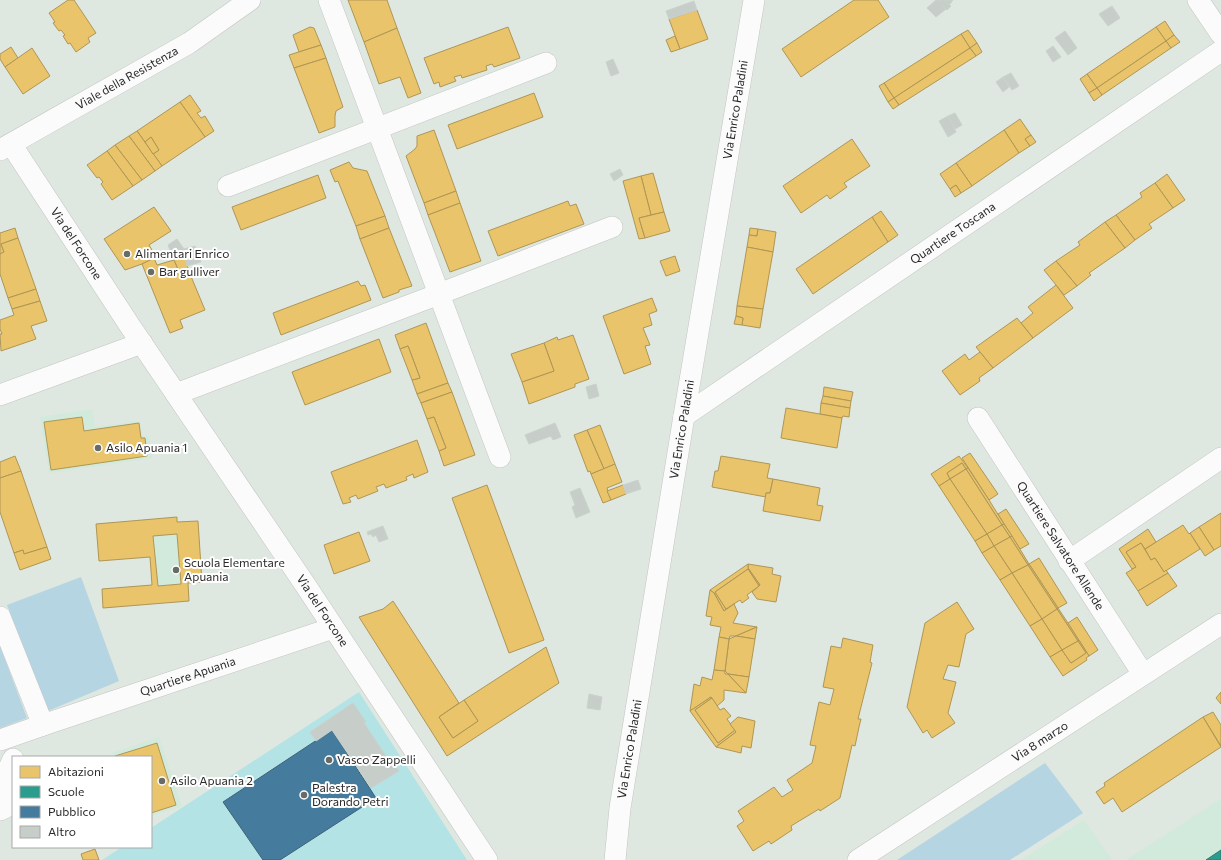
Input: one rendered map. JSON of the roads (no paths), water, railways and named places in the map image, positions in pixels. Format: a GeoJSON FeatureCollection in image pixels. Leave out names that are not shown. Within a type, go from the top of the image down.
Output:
{"type":"FeatureCollection","features":[{"type":"Feature","properties":{"kind":"street","name":"Viale della Resistenza"},"geometry":{"type":"LineString","coordinates":[[5,147],[189,43],[250,0]]}},
{"type":"Feature","properties":{"kind":"street"},"geometry":{"type":"LineString","coordinates":[[329,0],[500,457]]}},
{"type":"Feature","properties":{"kind":"street","name":"Via Enrico Paladini"},"geometry":{"type":"LineString","coordinates":[[615,860],[622,800],[684,416],[754,0]]}},
{"type":"Feature","properties":{"kind":"street"},"geometry":{"type":"LineString","coordinates":[[1198,0],[1221,34]]}},
{"type":"Feature","properties":{"kind":"street","name":"Quartiere Toscana"},"geometry":{"type":"LineString","coordinates":[[684,416],[1221,51]]}},
{"type":"Feature","properties":{"kind":"street"},"geometry":{"type":"LineString","coordinates":[[228,186],[546,63]]}},
{"type":"Feature","properties":{"kind":"street","name":"Via del Forcone"},"geometry":{"type":"LineString","coordinates":[[5,147],[142,343],[487,860]]}},
{"type":"Feature","properties":{"kind":"street"},"geometry":{"type":"LineString","coordinates":[[176,394],[612,227]]}},
{"type":"Feature","properties":{"kind":"street"},"geometry":{"type":"LineString","coordinates":[[0,395],[142,343]]}},
{"type":"Feature","properties":{"kind":"street","name":"Quartiere Salvatore Allende"},"geometry":{"type":"LineString","coordinates":[[978,418],[1143,674]]}},
{"type":"Feature","properties":{"kind":"street"},"geometry":{"type":"LineString","coordinates":[[1069,561],[1221,458]]}},
{"type":"Feature","properties":{"kind":"street"},"geometry":{"type":"LineString","coordinates":[[0,617],[43,725],[0,740]]}},
{"type":"Feature","properties":{"kind":"street","name":"Via 8 marzo"},"geometry":{"type":"LineString","coordinates":[[858,860],[1221,624]]}},
{"type":"Feature","properties":{"kind":"street","name":"Quartiere Apuania"},"geometry":{"type":"LineString","coordinates":[[14,756],[16,751],[43,725],[333,628]]}},
{"type":"Feature","properties":{"kind":"street","name":"Quartiere Apuania"},"geometry":{"type":"LineString","coordinates":[[0,810],[10,805],[10,768],[12,761]]}},
{"type":"Feature","properties":{"kind":"place","name":"Alimentari Enrico"},"geometry":{"type":"Point","coordinates":[127,254]}},
{"type":"Feature","properties":{"kind":"place","name":"Bar gulliver"},"geometry":{"type":"Point","coordinates":[151,272]}},
{"type":"Feature","properties":{"kind":"place","name":"Asilo Apuania 1"},"geometry":{"type":"Point","coordinates":[98,448]}},
{"type":"Feature","properties":{"kind":"place","name":"Scuola Elementare Apuania"},"geometry":{"type":"Point","coordinates":[176,570]}},
{"type":"Feature","properties":{"kind":"place","name":"Vasco Zappelli"},"geometry":{"type":"Point","coordinates":[329,760]}},
{"type":"Feature","properties":{"kind":"place","name":"Asilo Apuania 2"},"geometry":{"type":"Point","coordinates":[162,781]}},
{"type":"Feature","properties":{"kind":"place","name":"Palestra Dorando Petri"},"geometry":{"type":"Point","coordinates":[304,795]}}]}
